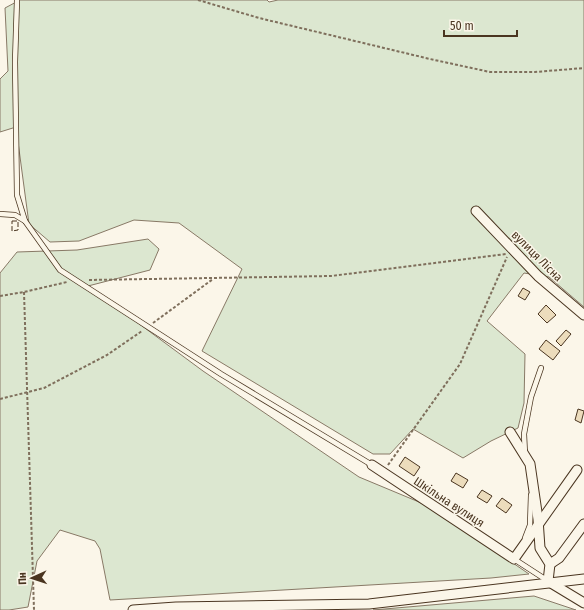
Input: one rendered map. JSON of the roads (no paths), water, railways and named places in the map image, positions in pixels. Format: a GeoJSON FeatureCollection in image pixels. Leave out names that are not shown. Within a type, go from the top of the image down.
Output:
{"type":"FeatureCollection","features":[{"type":"Feature","properties":{"kind":"street","name":"вулиця Лісна"},"geometry":{"type":"LineString","coordinates":[[476,211],[538,276],[584,315]]}},
{"type":"Feature","properties":{"kind":"street"},"geometry":{"type":"LineString","coordinates":[[510,432],[530,464],[539,524],[540,548],[550,564],[550,582]]}},
{"type":"Feature","properties":{"kind":"street","name":"Шкільна вулиця"},"geometry":{"type":"LineString","coordinates":[[372,466],[514,559]]}},
{"type":"Feature","properties":{"kind":"street"},"geometry":{"type":"LineString","coordinates":[[514,559],[577,470]]}},
{"type":"Feature","properties":{"kind":"street"},"geometry":{"type":"LineString","coordinates":[[550,564],[558,558],[584,524]]}},
{"type":"Feature","properties":{"kind":"street"},"geometry":{"type":"LineString","coordinates":[[133,610],[176,607],[369,604],[584,578]]}},
{"type":"Feature","properties":{"kind":"street"},"geometry":{"type":"LineString","coordinates":[[550,582],[584,603]]}},
{"type":"Feature","properties":{"kind":"lane"},"geometry":{"type":"LineString","coordinates":[[17,0],[15,62],[18,196],[25,221],[60,270],[221,374],[372,466]]}},
{"type":"Feature","properties":{"kind":"lane"},"geometry":{"type":"LineString","coordinates":[[0,214],[15,215],[25,221]]}},
{"type":"Feature","properties":{"kind":"lane"},"geometry":{"type":"LineString","coordinates":[[541,368],[531,397],[524,434],[531,488],[530,525],[522,546],[514,559],[550,582]]}}]}
